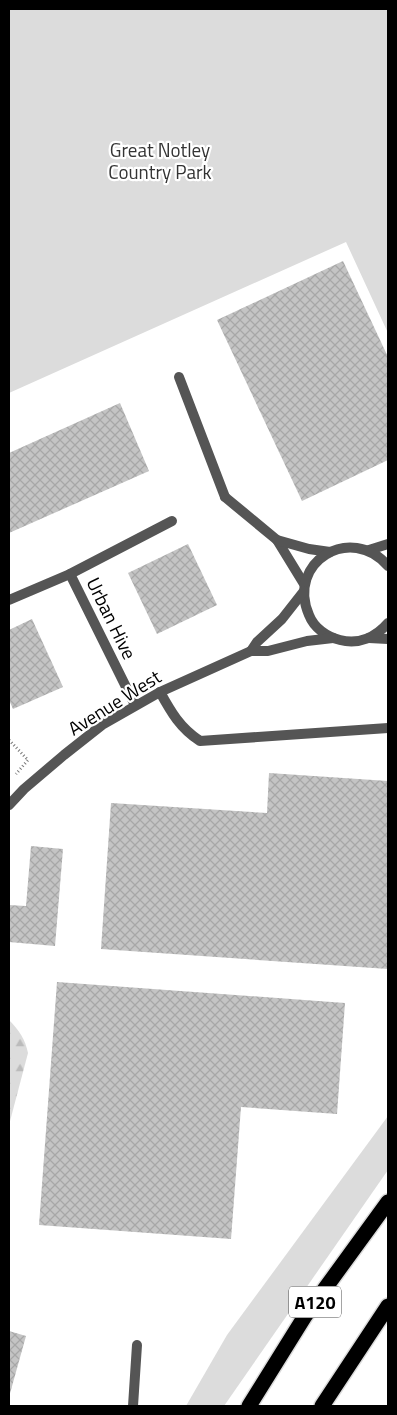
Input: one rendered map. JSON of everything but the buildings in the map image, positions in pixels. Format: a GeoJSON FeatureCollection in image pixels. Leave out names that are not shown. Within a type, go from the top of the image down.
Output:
{"type":"FeatureCollection","features":[{"type":"Feature","properties":{"kind":"highway","name":"A120"},"geometry":{"type":"LineString","coordinates":[[249,1406],[305,1316],[388,1202]]}},
{"type":"Feature","properties":{"kind":"highway"},"geometry":{"type":"LineString","coordinates":[[322,1406],[388,1306]]}},
{"type":"Feature","properties":{"kind":"street"},"geometry":{"type":"LineString","coordinates":[[179,377],[225,497],[277,540],[304,587],[305,606],[311,619],[320,630],[333,638],[357,642],[377,634],[388,623]]}},
{"type":"Feature","properties":{"kind":"street","name":"Urban Hive"},"geometry":{"type":"LineString","coordinates":[[9,600],[70,574],[172,521]]}},
{"type":"Feature","properties":{"kind":"street"},"geometry":{"type":"LineString","coordinates":[[277,540],[309,549],[330,552],[349,547],[369,550],[382,558],[388,566]]}},
{"type":"Feature","properties":{"kind":"street"},"geometry":{"type":"LineString","coordinates":[[369,550],[388,544]]}},
{"type":"Feature","properties":{"kind":"street","name":"Avenue West"},"geometry":{"type":"LineString","coordinates":[[252,651],[257,642],[282,619],[304,587],[314,565],[330,552]]}},
{"type":"Feature","properties":{"kind":"street","name":"Urban Hive"},"geometry":{"type":"LineString","coordinates":[[70,574],[135,705]]}},
{"type":"Feature","properties":{"kind":"street","name":"Avenue West"},"geometry":{"type":"LineString","coordinates":[[9,805],[24,789],[102,725],[160,692],[252,651],[268,651],[307,641],[333,638]]}},
{"type":"Feature","properties":{"kind":"street"},"geometry":{"type":"LineString","coordinates":[[369,638],[388,639]]}},
{"type":"Feature","properties":{"kind":"street"},"geometry":{"type":"LineString","coordinates":[[160,692],[180,724],[189,734],[200,741],[388,728]]}},
{"type":"Feature","properties":{"kind":"street"},"geometry":{"type":"LineString","coordinates":[[133,1406],[137,1345]]}},
{"type":"Feature","properties":{"kind":"path"},"geometry":{"type":"LineString","coordinates":[[9,740],[28,760],[15,775]]}},
{"type":"Feature","properties":{"kind":"green space","name":"Great Notley Country Park"},"geometry":{"type":"Polygon","coordinates":[[[9,9],[388,9],[388,333],[346,242],[9,393],[9,9]]]}},
{"type":"Feature","properties":{"kind":"green space"},"geometry":{"type":"Polygon","coordinates":[[[9,1020],[21,1035],[28,1053],[9,1125],[9,1020]]]}},
{"type":"Feature","properties":{"kind":"green space"},"geometry":{"type":"Polygon","coordinates":[[[388,1116],[388,1170],[224,1406],[186,1406],[227,1335],[388,1116]]]}}]}
